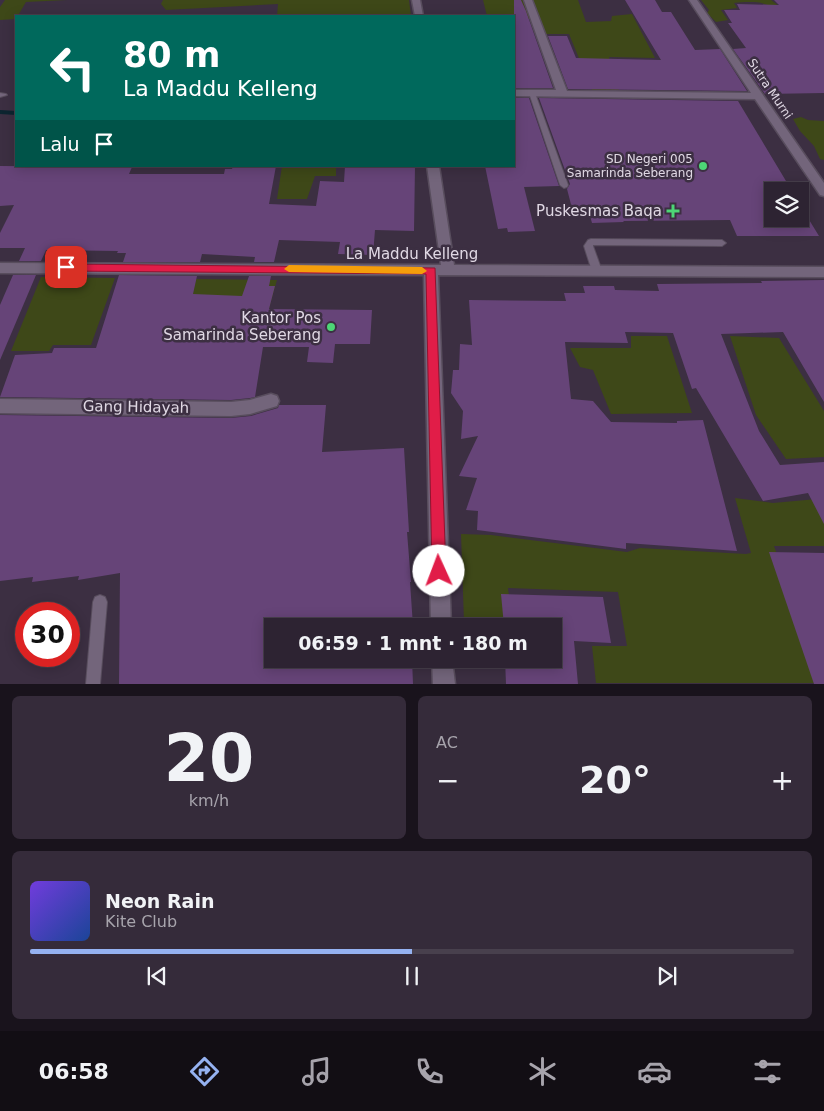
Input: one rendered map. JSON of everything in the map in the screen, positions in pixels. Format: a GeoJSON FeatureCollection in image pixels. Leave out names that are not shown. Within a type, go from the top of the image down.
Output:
{"type":"FeatureCollection","features":[{"type":"Feature","properties":{"kind":"street"},"geometry":{"type":"LineString","coordinates":[[416,0],[419,15]]}},
{"type":"Feature","properties":{"kind":"street"},"geometry":{"type":"LineString","coordinates":[[528,0],[563,94]]}},
{"type":"Feature","properties":{"kind":"street","name":"Sutra Murni"},"geometry":{"type":"LineString","coordinates":[[693,0],[824,192]]}},
{"type":"Feature","properties":{"kind":"street"},"geometry":{"type":"LineString","coordinates":[[515,93],[760,96]]}},
{"type":"Feature","properties":{"kind":"street"},"geometry":{"type":"LineString","coordinates":[[433,167],[440,271],[441,618]]}},
{"type":"Feature","properties":{"kind":"street","name":"La Maddu Kelleng"},"geometry":{"type":"LineString","coordinates":[[0,268],[824,272]]}},
{"type":"Feature","properties":{"kind":"street","name":"Gang Hidayah"},"geometry":{"type":"LineString","coordinates":[[0,406],[231,409],[250,408],[271,401]]}},
{"type":"Feature","properties":{"kind":"street"},"geometry":{"type":"LineString","coordinates":[[443,668],[444,684]]}},
{"type":"Feature","properties":{"kind":"lane"},"geometry":{"type":"LineString","coordinates":[[532,93],[564,185]]}},
{"type":"Feature","properties":{"kind":"lane"},"geometry":{"type":"LineString","coordinates":[[597,271],[588,246],[591,242],[722,243]]}},
{"type":"Feature","properties":{"kind":"lane"},"geometry":{"type":"LineString","coordinates":[[93,684],[100,602]]}},
{"type":"Feature","properties":{"kind":"green space"},"geometry":{"type":"Polygon","coordinates":[[[5,0],[67,0],[26,2],[18,15],[15,15],[15,19],[0,20],[0,7],[5,0]]]}},
{"type":"Feature","properties":{"kind":"green space"},"geometry":{"type":"Polygon","coordinates":[[[163,0],[409,0],[411,15],[277,15],[278,4],[166,10],[161,4],[163,0]]]}},
{"type":"Feature","properties":{"kind":"green space"},"geometry":{"type":"Polygon","coordinates":[[[483,0],[524,0],[530,19],[515,20],[515,15],[487,15],[483,0]]]}},
{"type":"Feature","properties":{"kind":"green space"},"geometry":{"type":"Polygon","coordinates":[[[530,0],[578,0],[586,22],[611,21],[612,16],[632,14],[655,58],[609,57],[619,90],[592,90],[569,34],[543,34],[530,0]]]}},
{"type":"Feature","properties":{"kind":"green space"},"geometry":{"type":"Polygon","coordinates":[[[701,0],[771,0],[780,7],[774,9],[766,4],[755,2],[734,3],[737,8],[721,10],[728,20],[716,22],[707,13],[709,10],[701,0]]]}},
{"type":"Feature","properties":{"kind":"green space"},"geometry":{"type":"Polygon","coordinates":[[[801,117],[808,120],[824,121],[824,160],[820,159],[814,146],[800,131],[793,119],[801,117]]]}},
{"type":"Feature","properties":{"kind":"green space"},"geometry":{"type":"Polygon","coordinates":[[[282,167],[336,167],[336,176],[315,176],[307,199],[277,199],[282,167]]]}},
{"type":"Feature","properties":{"kind":"green space"},"geometry":{"type":"Polygon","coordinates":[[[41,277],[115,278],[91,345],[53,345],[49,351],[11,351],[41,277]]]}},
{"type":"Feature","properties":{"kind":"green space"},"geometry":{"type":"Polygon","coordinates":[[[196,279],[277,280],[266,319],[183,340],[196,279]]]}},
{"type":"Feature","properties":{"kind":"green space"},"geometry":{"type":"Polygon","coordinates":[[[631,336],[667,336],[692,413],[611,414],[593,370],[580,367],[570,348],[631,348],[631,336]]]}},
{"type":"Feature","properties":{"kind":"green space"},"geometry":{"type":"Polygon","coordinates":[[[730,336],[779,338],[824,411],[824,457],[786,459],[756,415],[730,336]]]}},
{"type":"Feature","properties":{"kind":"green space"},"geometry":{"type":"Polygon","coordinates":[[[735,498],[773,503],[817,499],[824,508],[824,546],[774,546],[823,683],[596,683],[592,646],[627,646],[618,592],[508,588],[512,618],[464,618],[461,534],[491,535],[627,552],[640,548],[751,553],[735,498]]]}},
{"type":"Feature","properties":{"kind":"building"},"geometry":{"type":"Polygon","coordinates":[[[514,0],[521,0],[553,88],[515,88],[514,0]]]}},
{"type":"Feature","properties":{"kind":"building"},"geometry":{"type":"Polygon","coordinates":[[[625,0],[655,0],[662,12],[671,12],[695,50],[720,49],[747,91],[568,89],[548,36],[567,36],[576,58],[661,60],[625,0]]]}},
{"type":"Feature","properties":{"kind":"building"},"geometry":{"type":"Polygon","coordinates":[[[774,0],[824,0],[824,93],[765,94],[733,49],[746,48],[728,23],[732,23],[724,10],[740,10],[737,4],[779,5],[774,0]]]}},
{"type":"Feature","properties":{"kind":"building"},"geometry":{"type":"Polygon","coordinates":[[[515,98],[529,98],[559,186],[524,187],[535,231],[508,232],[507,228],[498,229],[485,167],[515,167],[515,98]]]}},
{"type":"Feature","properties":{"kind":"building"},"geometry":{"type":"Polygon","coordinates":[[[539,98],[738,101],[787,182],[764,182],[764,227],[809,227],[809,220],[819,236],[737,236],[730,220],[592,223],[590,216],[574,216],[567,189],[570,184],[539,98]]]}},
{"type":"Feature","properties":{"kind":"building"},"geometry":{"type":"Polygon","coordinates":[[[0,166],[132,167],[129,174],[224,174],[225,169],[232,169],[233,167],[276,167],[269,204],[316,206],[320,181],[344,182],[345,167],[415,167],[414,231],[375,230],[373,255],[338,254],[340,242],[279,240],[274,262],[254,262],[255,257],[202,254],[200,262],[123,262],[126,253],[117,253],[118,251],[46,250],[41,261],[19,261],[25,248],[0,248],[0,233],[14,205],[0,206],[0,166]]]}},
{"type":"Feature","properties":{"kind":"building"},"geometry":{"type":"Polygon","coordinates":[[[13,275],[36,275],[0,360],[0,305],[13,275]]]}},
{"type":"Feature","properties":{"kind":"building"},"geometry":{"type":"Polygon","coordinates":[[[119,275],[197,276],[193,294],[242,296],[249,276],[271,276],[269,286],[275,286],[269,309],[372,310],[370,344],[335,344],[333,363],[307,362],[309,347],[263,347],[255,397],[250,398],[231,400],[0,397],[15,355],[52,353],[54,348],[96,348],[119,275]]]}},
{"type":"Feature","properties":{"kind":"building"},"geometry":{"type":"Polygon","coordinates":[[[824,280],[824,402],[783,332],[721,334],[759,431],[780,465],[824,462],[824,524],[808,493],[763,501],[696,388],[692,389],[673,333],[625,332],[628,343],[565,342],[571,399],[593,401],[611,422],[677,423],[677,421],[703,420],[737,551],[626,543],[626,549],[477,530],[478,511],[466,510],[477,478],[459,476],[478,436],[461,439],[463,411],[451,393],[453,370],[459,370],[460,344],[472,345],[469,300],[566,301],[564,293],[585,293],[583,286],[614,286],[615,290],[659,291],[657,284],[762,283],[761,281],[824,280]]]}},
{"type":"Feature","properties":{"kind":"building"},"geometry":{"type":"Polygon","coordinates":[[[279,405],[326,405],[322,452],[404,448],[412,618],[264,618],[264,668],[412,668],[413,684],[119,684],[120,573],[78,580],[79,576],[32,582],[33,577],[0,581],[0,415],[231,418],[251,416],[278,408],[279,405]]]}},
{"type":"Feature","properties":{"kind":"building"},"geometry":{"type":"Polygon","coordinates":[[[769,552],[824,553],[824,684],[814,684],[769,552]]]}},
{"type":"Feature","properties":{"kind":"building"},"geometry":{"type":"Polygon","coordinates":[[[501,594],[603,597],[611,643],[574,641],[578,684],[506,684],[505,668],[562,668],[562,618],[503,618],[501,594]]]}},
{"type":"Feature","properties":{"kind":"waterway"},"geometry":{"type":"LineString","coordinates":[[0,112],[15,113]]}},
{"type":"Feature","properties":{"kind":"slow traffic"},"geometry":{"type":"LineString","coordinates":[[289,269],[422,271]]}},
{"type":"Feature","properties":{"kind":"place","name":"SD Negeri 005 Samarinda Seberang"},"geometry":{"type":"Point","coordinates":[703,166]}},
{"type":"Feature","properties":{"kind":"place","name":"Puskesmas Baqa"},"geometry":{"type":"Point","coordinates":[673,211]}},
{"type":"Feature","properties":{"kind":"place","name":"Kantor Pos Samarinda Seberang"},"geometry":{"type":"Point","coordinates":[331,327]}},
{"type":"Feature","properties":{"kind":"route"},"geometry":{"type":"LineString","coordinates":[[66,267],[432,271],[439,571]]}}]}
